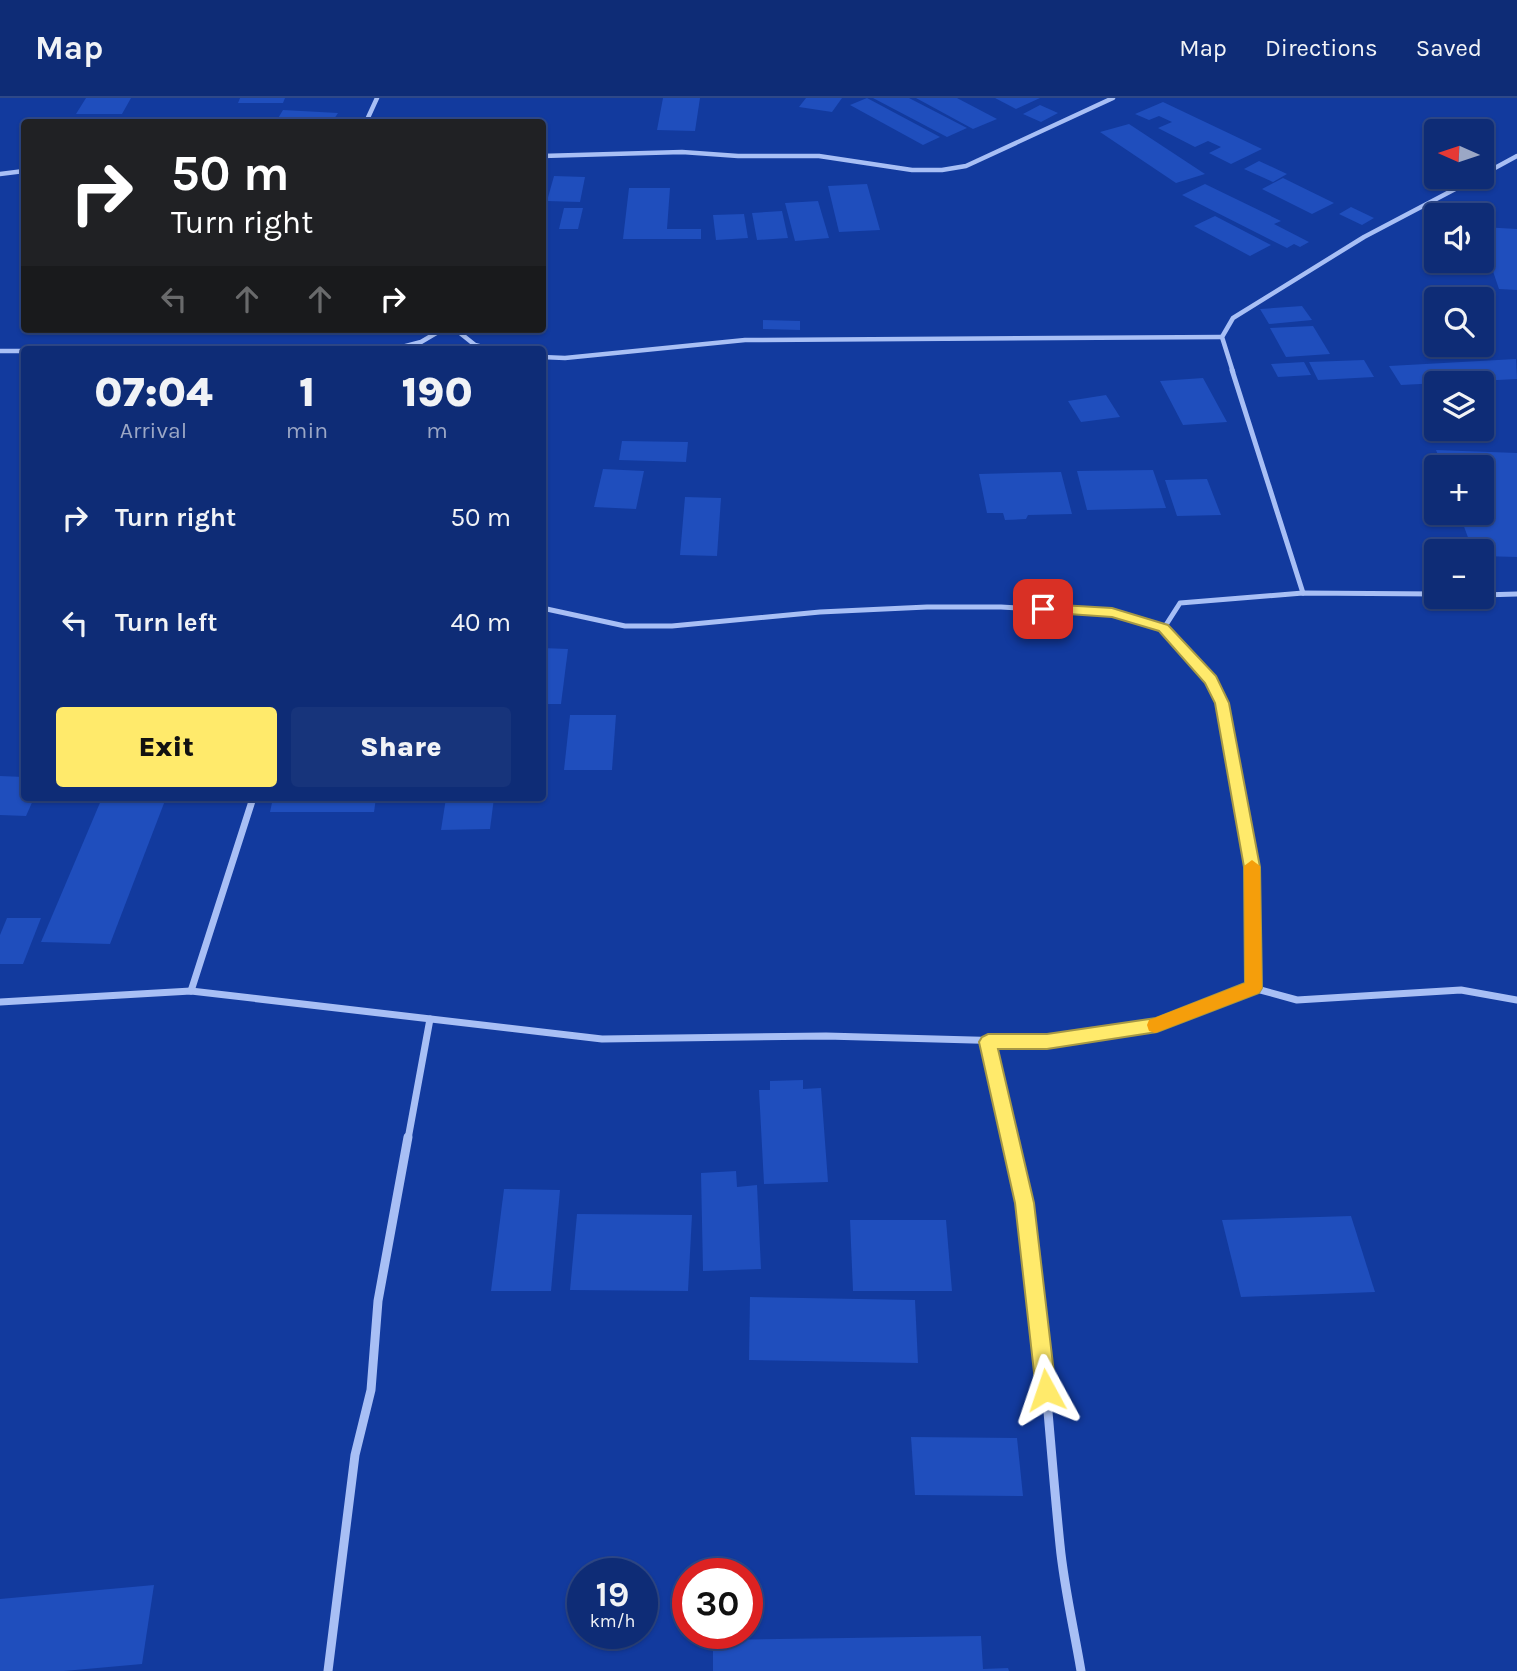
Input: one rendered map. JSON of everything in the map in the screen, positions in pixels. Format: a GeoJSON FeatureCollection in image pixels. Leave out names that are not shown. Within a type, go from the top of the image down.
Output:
{"type":"FeatureCollection","features":[{"type":"Feature","properties":{"kind":"street"},"geometry":{"type":"LineString","coordinates":[[367,119],[377,98]]}},
{"type":"Feature","properties":{"kind":"street"},"geometry":{"type":"LineString","coordinates":[[546,156],[627,152],[819,156],[912,170],[942,170],[966,166],[1113,98]]}},
{"type":"Feature","properties":{"kind":"street"},"geometry":{"type":"LineString","coordinates":[[1494,168],[1517,156]]}},
{"type":"Feature","properties":{"kind":"street"},"geometry":{"type":"LineString","coordinates":[[0,174],[21,171]]}},
{"type":"Feature","properties":{"kind":"street"},"geometry":{"type":"LineString","coordinates":[[1303,593],[1222,337],[1233,318],[1364,237],[1455,189]]}},
{"type":"Feature","properties":{"kind":"street"},"geometry":{"type":"LineString","coordinates":[[406,346],[421,342],[436,333]]}},
{"type":"Feature","properties":{"kind":"street"},"geometry":{"type":"LineString","coordinates":[[460,333],[479,346]]}},
{"type":"Feature","properties":{"kind":"street"},"geometry":{"type":"LineString","coordinates":[[546,357],[565,358],[745,340],[1222,337]]}},
{"type":"Feature","properties":{"kind":"street"},"geometry":{"type":"LineString","coordinates":[[0,351],[21,351]]}},
{"type":"Feature","properties":{"kind":"street"},"geometry":{"type":"LineString","coordinates":[[1164,628],[1180,603],[1303,593],[1424,594]]}},
{"type":"Feature","properties":{"kind":"street"},"geometry":{"type":"LineString","coordinates":[[1494,595],[1517,594]]}},
{"type":"Feature","properties":{"kind":"street"},"geometry":{"type":"LineString","coordinates":[[546,609],[625,626],[672,626],[820,612],[1001,607],[1112,612],[1164,628],[1211,680],[1222,703],[1252,867],[1253,988]]}},
{"type":"Feature","properties":{"kind":"street"},"geometry":{"type":"LineString","coordinates":[[191,991],[216,922],[228,872],[252,801]]}},
{"type":"Feature","properties":{"kind":"street"},"geometry":{"type":"LineString","coordinates":[[0,1002],[191,991],[602,1039],[826,1036],[1047,1042],[1157,1025],[1253,988],[1297,1000],[1461,990],[1517,1000]]}},
{"type":"Feature","properties":{"kind":"street"},"geometry":{"type":"LineString","coordinates":[[328,1671],[355,1455],[371,1390],[378,1301],[430,1019]]}},
{"type":"Feature","properties":{"kind":"street"},"geometry":{"type":"LineString","coordinates":[[988,1042],[1025,1203],[1042,1337],[1060,1548],[1081,1671]]}},
{"type":"Feature","properties":{"kind":"building"},"geometry":{"type":"Polygon","coordinates":[[[86,98],[131,98],[122,114],[76,114],[86,98]]]}},
{"type":"Feature","properties":{"kind":"building"},"geometry":{"type":"Polygon","coordinates":[[[240,98],[285,98],[283,103],[238,103],[240,98]]]}},
{"type":"Feature","properties":{"kind":"building"},"geometry":{"type":"Polygon","coordinates":[[[663,98],[700,98],[695,131],[657,130],[663,98]]]}},
{"type":"Feature","properties":{"kind":"building"},"geometry":{"type":"Polygon","coordinates":[[[806,98],[842,98],[832,112],[799,107],[806,98]]]}},
{"type":"Feature","properties":{"kind":"building"},"geometry":{"type":"Polygon","coordinates":[[[867,98],[940,137],[923,145],[850,105],[867,98]]]}},
{"type":"Feature","properties":{"kind":"building"},"geometry":{"type":"Polygon","coordinates":[[[873,98],[909,98],[967,128],[947,137],[873,98]]]}},
{"type":"Feature","properties":{"kind":"building"},"geometry":{"type":"Polygon","coordinates":[[[916,98],[957,98],[997,119],[973,129],[916,98]]]}},
{"type":"Feature","properties":{"kind":"building"},"geometry":{"type":"Polygon","coordinates":[[[995,98],[1040,98],[1016,109],[995,98]]]}},
{"type":"Feature","properties":{"kind":"building"},"geometry":{"type":"Polygon","coordinates":[[[1163,102],[1262,149],[1231,164],[1209,153],[1221,147],[1208,141],[1195,147],[1158,128],[1172,122],[1159,116],[1149,120],[1135,114],[1163,102]]]}},
{"type":"Feature","properties":{"kind":"building"},"geometry":{"type":"Polygon","coordinates":[[[1040,105],[1058,113],[1041,122],[1023,114],[1040,105]]]}},
{"type":"Feature","properties":{"kind":"building"},"geometry":{"type":"Polygon","coordinates":[[[283,110],[338,113],[334,119],[278,119],[283,110]]]}},
{"type":"Feature","properties":{"kind":"building"},"geometry":{"type":"Polygon","coordinates":[[[1129,124],[1205,174],[1176,183],[1100,132],[1129,124]]]}},
{"type":"Feature","properties":{"kind":"building"},"geometry":{"type":"Polygon","coordinates":[[[1259,161],[1287,174],[1273,182],[1244,169],[1259,161]]]}},
{"type":"Feature","properties":{"kind":"building"},"geometry":{"type":"Polygon","coordinates":[[[554,176],[585,177],[580,202],[547,201],[554,176]]]}},
{"type":"Feature","properties":{"kind":"building"},"geometry":{"type":"Polygon","coordinates":[[[1283,178],[1334,203],[1312,214],[1262,189],[1283,178]]]}},
{"type":"Feature","properties":{"kind":"building"},"geometry":{"type":"Polygon","coordinates":[[[867,184],[880,230],[839,232],[828,186],[867,184]]]}},
{"type":"Feature","properties":{"kind":"building"},"geometry":{"type":"Polygon","coordinates":[[[1205,184],[1281,221],[1274,224],[1309,242],[1300,247],[1294,244],[1287,248],[1182,195],[1205,184]]]}},
{"type":"Feature","properties":{"kind":"building"},"geometry":{"type":"Polygon","coordinates":[[[629,188],[670,188],[667,229],[701,229],[701,239],[623,239],[629,188]]]}},
{"type":"Feature","properties":{"kind":"building"},"geometry":{"type":"Polygon","coordinates":[[[818,201],[829,238],[795,241],[785,203],[818,201]]]}},
{"type":"Feature","properties":{"kind":"building"},"geometry":{"type":"Polygon","coordinates":[[[1351,207],[1374,218],[1362,225],[1339,214],[1351,207]]]}},
{"type":"Feature","properties":{"kind":"building"},"geometry":{"type":"Polygon","coordinates":[[[564,208],[583,208],[578,229],[559,229],[564,208]]]}},
{"type":"Feature","properties":{"kind":"building"},"geometry":{"type":"Polygon","coordinates":[[[782,211],[788,238],[757,240],[752,213],[782,211]]]}},
{"type":"Feature","properties":{"kind":"building"},"geometry":{"type":"Polygon","coordinates":[[[744,214],[748,238],[716,240],[713,215],[744,214]]]}},
{"type":"Feature","properties":{"kind":"building"},"geometry":{"type":"Polygon","coordinates":[[[1215,216],[1271,245],[1250,256],[1194,226],[1215,216]]]}},
{"type":"Feature","properties":{"kind":"building"},"geometry":{"type":"Polygon","coordinates":[[[1494,228],[1517,229],[1517,290],[1499,289],[1494,273],[1494,228]]]}},
{"type":"Feature","properties":{"kind":"building"},"geometry":{"type":"Polygon","coordinates":[[[1302,306],[1312,320],[1269,324],[1260,309],[1302,306]]]}},
{"type":"Feature","properties":{"kind":"building"},"geometry":{"type":"Polygon","coordinates":[[[763,320],[800,321],[800,330],[763,329],[763,320]]]}},
{"type":"Feature","properties":{"kind":"building"},"geometry":{"type":"Polygon","coordinates":[[[1313,326],[1330,354],[1286,357],[1270,328],[1313,326]]]}},
{"type":"Feature","properties":{"kind":"building"},"geometry":{"type":"Polygon","coordinates":[[[1516,359],[1517,379],[1494,380],[1494,371],[1424,371],[1424,384],[1401,385],[1389,366],[1516,359]]]}},
{"type":"Feature","properties":{"kind":"building"},"geometry":{"type":"Polygon","coordinates":[[[1364,360],[1374,377],[1318,380],[1309,362],[1364,360]]]}},
{"type":"Feature","properties":{"kind":"building"},"geometry":{"type":"Polygon","coordinates":[[[1304,362],[1311,375],[1278,377],[1271,364],[1304,362]]]}},
{"type":"Feature","properties":{"kind":"building"},"geometry":{"type":"Polygon","coordinates":[[[1203,378],[1227,422],[1183,425],[1160,381],[1203,378]]]}},
{"type":"Feature","properties":{"kind":"building"},"geometry":{"type":"Polygon","coordinates":[[[1106,395],[1120,417],[1081,422],[1068,401],[1106,395]]]}},
{"type":"Feature","properties":{"kind":"building"},"geometry":{"type":"Polygon","coordinates":[[[622,441],[688,442],[686,462],[619,460],[622,441]]]}},
{"type":"Feature","properties":{"kind":"building"},"geometry":{"type":"Polygon","coordinates":[[[1436,450],[1517,453],[1517,557],[1494,556],[1494,539],[1469,539],[1463,525],[1494,525],[1494,455],[1438,455],[1436,450]]]}},
{"type":"Feature","properties":{"kind":"building"},"geometry":{"type":"Polygon","coordinates":[[[603,469],[644,471],[636,509],[594,507],[603,469]]]}},
{"type":"Feature","properties":{"kind":"building"},"geometry":{"type":"Polygon","coordinates":[[[1153,470],[1166,508],[1087,510],[1077,471],[1153,470]]]}},
{"type":"Feature","properties":{"kind":"building"},"geometry":{"type":"Polygon","coordinates":[[[1061,472],[1072,514],[1028,515],[1026,519],[1005,520],[1003,513],[987,513],[979,474],[1061,472]]]}},
{"type":"Feature","properties":{"kind":"building"},"geometry":{"type":"Polygon","coordinates":[[[1207,479],[1221,515],[1177,516],[1165,480],[1207,479]]]}},
{"type":"Feature","properties":{"kind":"building"},"geometry":{"type":"Polygon","coordinates":[[[685,497],[721,498],[717,556],[680,555],[685,497]]]}},
{"type":"Feature","properties":{"kind":"building"},"geometry":{"type":"Polygon","coordinates":[[[546,648],[568,649],[561,704],[546,704],[546,648]]]}},
{"type":"Feature","properties":{"kind":"building"},"geometry":{"type":"Polygon","coordinates":[[[570,715],[616,715],[612,770],[564,770],[570,715]]]}},
{"type":"Feature","properties":{"kind":"building"},"geometry":{"type":"Polygon","coordinates":[[[0,776],[21,777],[21,801],[33,801],[26,816],[0,815],[0,776]]]}},
{"type":"Feature","properties":{"kind":"building"},"geometry":{"type":"Polygon","coordinates":[[[101,801],[165,801],[110,944],[41,942],[101,801]]]}},
{"type":"Feature","properties":{"kind":"building"},"geometry":{"type":"Polygon","coordinates":[[[272,801],[376,801],[374,812],[270,812],[272,801]]]}},
{"type":"Feature","properties":{"kind":"building"},"geometry":{"type":"Polygon","coordinates":[[[446,801],[494,801],[490,829],[441,830],[446,801]]]}},
{"type":"Feature","properties":{"kind":"building"},"geometry":{"type":"Polygon","coordinates":[[[7,918],[41,918],[23,964],[0,964],[0,935],[7,918]]]}},
{"type":"Feature","properties":{"kind":"building"},"geometry":{"type":"Polygon","coordinates":[[[803,1080],[803,1089],[821,1088],[828,1182],[764,1184],[759,1090],[770,1090],[770,1081],[803,1080]]]}},
{"type":"Feature","properties":{"kind":"building"},"geometry":{"type":"Polygon","coordinates":[[[736,1171],[737,1187],[757,1185],[761,1269],[703,1271],[701,1173],[736,1171]]]}},
{"type":"Feature","properties":{"kind":"building"},"geometry":{"type":"Polygon","coordinates":[[[504,1189],[560,1190],[551,1291],[491,1291],[504,1189]]]}},
{"type":"Feature","properties":{"kind":"building"},"geometry":{"type":"Polygon","coordinates":[[[577,1214],[692,1215],[688,1291],[570,1290],[577,1214]]]}},
{"type":"Feature","properties":{"kind":"building"},"geometry":{"type":"Polygon","coordinates":[[[1351,1216],[1375,1292],[1241,1297],[1222,1220],[1351,1216]]]}},
{"type":"Feature","properties":{"kind":"building"},"geometry":{"type":"Polygon","coordinates":[[[850,1220],[946,1220],[952,1291],[853,1291],[850,1220]]]}},
{"type":"Feature","properties":{"kind":"building"},"geometry":{"type":"Polygon","coordinates":[[[750,1297],[915,1300],[918,1363],[749,1360],[750,1297]]]}},
{"type":"Feature","properties":{"kind":"building"},"geometry":{"type":"Polygon","coordinates":[[[911,1437],[1017,1438],[1023,1496],[915,1495],[911,1437]]]}},
{"type":"Feature","properties":{"kind":"building"},"geometry":{"type":"Polygon","coordinates":[[[154,1585],[142,1664],[64,1671],[0,1671],[0,1599],[154,1585]]]}},
{"type":"Feature","properties":{"kind":"building"},"geometry":{"type":"Polygon","coordinates":[[[981,1636],[983,1669],[1008,1668],[1009,1671],[713,1671],[713,1649],[763,1649],[763,1639],[981,1636]]]}},
{"type":"Feature","properties":{"kind":"slow traffic"},"geometry":{"type":"LineString","coordinates":[[1155,1025],[1202,1010],[1253,988],[1252,866]]}},
{"type":"Feature","properties":{"kind":"route"},"geometry":{"type":"LineString","coordinates":[[1043,609],[1112,612],[1164,628],[1211,680],[1222,703],[1252,867],[1253,988],[1202,1010],[1157,1025],[1047,1042],[988,1042],[1025,1203],[1046,1390]]}}]}
